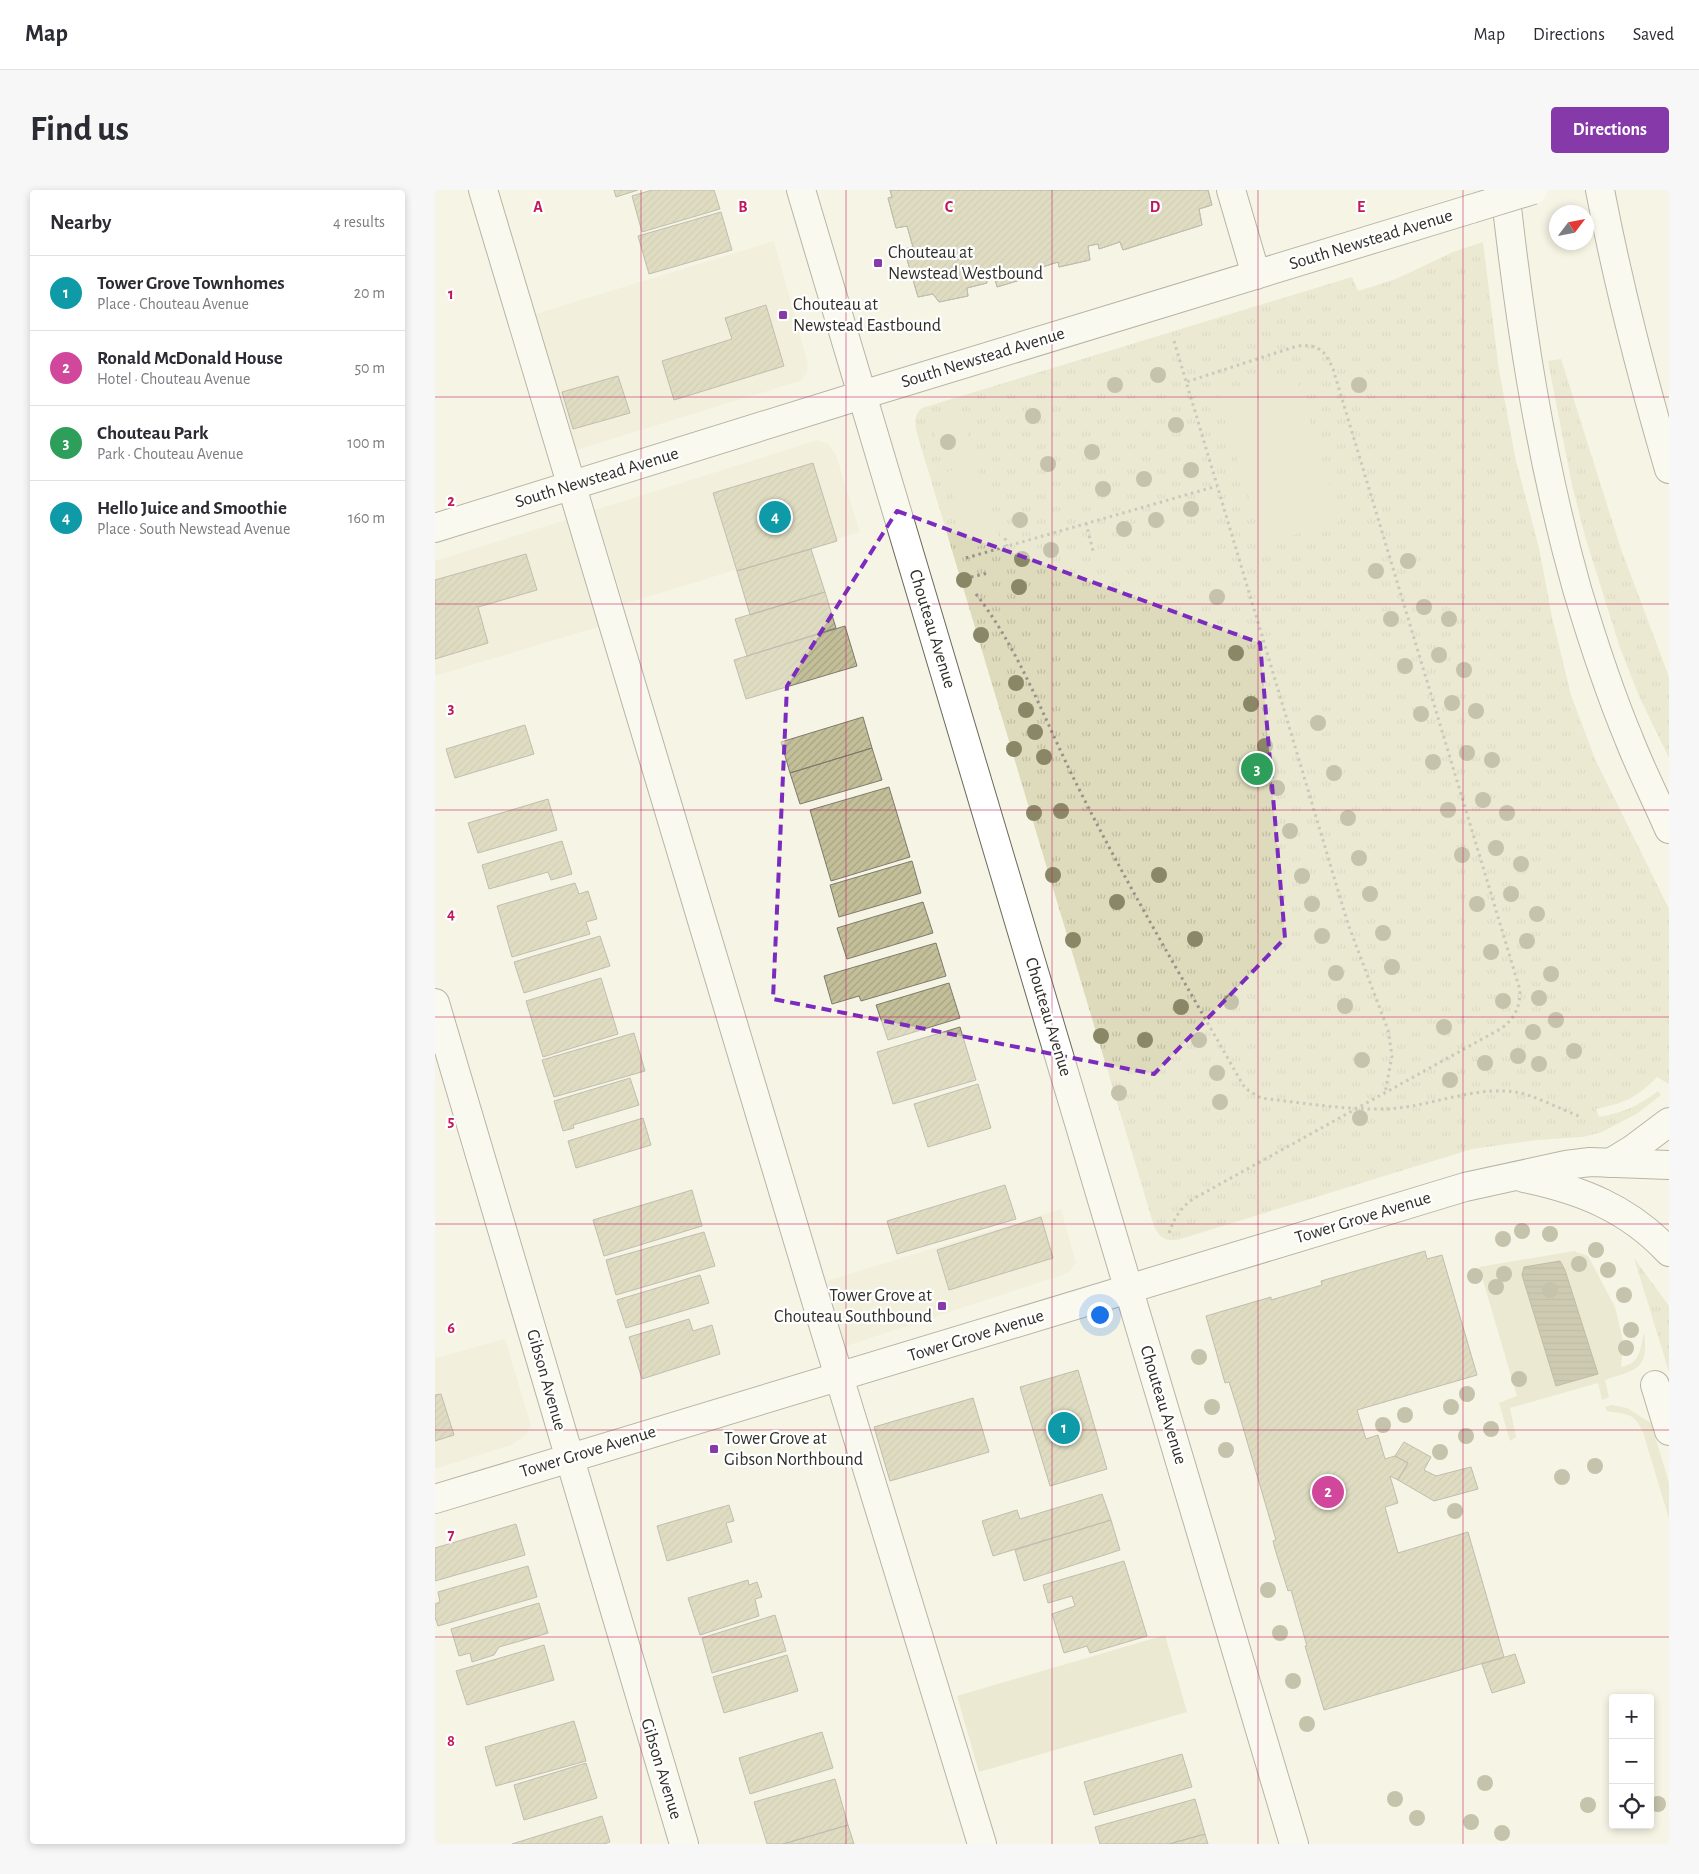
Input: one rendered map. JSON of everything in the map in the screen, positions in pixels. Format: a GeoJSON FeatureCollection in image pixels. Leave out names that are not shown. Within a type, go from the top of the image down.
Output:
{"type":"FeatureCollection","features":[{"type":"Feature","properties":{"kind":"main road"},"geometry":{"type":"LineString","coordinates":[[483,190],[982,1844]]}},
{"type":"Feature","properties":{"kind":"main road","name":"Chouteau Avenue"},"geometry":{"type":"LineString","coordinates":[[801,190],[1294,1844]]}},
{"type":"Feature","properties":{"kind":"main road"},"geometry":{"type":"LineString","coordinates":[[1231,190],[1257,275]]}},
{"type":"Feature","properties":{"kind":"main road"},"geometry":{"type":"LineString","coordinates":[[1505,190],[1517,292],[1535,410],[1577,589],[1603,670],[1629,739],[1669,829]]}},
{"type":"Feature","properties":{"kind":"main road","name":"South Newstead Avenue"},"geometry":{"type":"LineString","coordinates":[[435,528],[1533,190]]}},
{"type":"Feature","properties":{"kind":"main road"},"geometry":{"type":"LineString","coordinates":[[1601,190],[1611,246],[1642,376],[1669,469]]}},
{"type":"Feature","properties":{"kind":"main road","name":"Gibson Avenue"},"geometry":{"type":"LineString","coordinates":[[435,1003],[684,1844]]}},
{"type":"Feature","properties":{"kind":"main road"},"geometry":{"type":"LineString","coordinates":[[1610,1163],[1633,1149],[1669,1122]]}},
{"type":"Feature","properties":{"kind":"main road","name":"Tower Grove Avenue"},"geometry":{"type":"LineString","coordinates":[[435,1499],[1465,1187],[1565,1165],[1589,1162],[1669,1165]]}},
{"type":"Feature","properties":{"kind":"main road","name":"Tower Grove Avenue"},"geometry":{"type":"LineString","coordinates":[[1517,1176],[1553,1184],[1586,1195],[1610,1206],[1636,1222],[1669,1252]]}},
{"type":"Feature","properties":{"kind":"main road"},"geometry":{"type":"LineString","coordinates":[[1655,1385],[1669,1431]]}},
{"type":"Feature","properties":{"kind":"path"},"geometry":{"type":"LineString","coordinates":[[1174,341],[1348,924],[1387,1030],[1392,1056],[1385,1093]]}},
{"type":"Feature","properties":{"kind":"path"},"geometry":{"type":"LineString","coordinates":[[1169,1233],[1178,1213],[1193,1199],[1502,1028],[1516,1014],[1520,1001],[1520,990],[1328,357],[1320,349],[1309,345],[1297,346],[1186,382]]}},
{"type":"Feature","properties":{"kind":"path"},"geometry":{"type":"LineString","coordinates":[[965,558],[1217,486]]}},
{"type":"Feature","properties":{"kind":"path"},"geometry":{"type":"LineString","coordinates":[[1086,523],[1093,550]]}},
{"type":"Feature","properties":{"kind":"path"},"geometry":{"type":"LineString","coordinates":[[1005,538],[1007,546]]}},
{"type":"Feature","properties":{"kind":"path"},"geometry":{"type":"LineString","coordinates":[[971,577],[988,573]]}},
{"type":"Feature","properties":{"kind":"path"},"geometry":{"type":"LineString","coordinates":[[976,594],[1002,630],[1025,673],[1077,786],[1127,883],[1243,1085],[1249,1092],[1261,1098],[1358,1109],[1415,1106],[1463,1095],[1498,1091],[1517,1092],[1579,1116]]}},
{"type":"Feature","properties":{"kind":"highlighted area"},"geometry":{"type":"Polygon","coordinates":[[[897,511],[1260,643],[1285,938],[1154,1074],[773,999],[787,686],[897,511]]]}},
{"type":"Feature","properties":{"kind":"shaded area"},"geometry":{"type":"Polygon","coordinates":[[[774,241],[808,364],[807,373],[800,381],[573,451],[532,315],[774,241]]]}},
{"type":"Feature","properties":{"kind":"shaded area"},"geometry":{"type":"Polygon","coordinates":[[[818,440],[828,444],[836,455],[860,532],[624,604],[595,510],[818,440]]]}},
{"type":"Feature","properties":{"kind":"shaded area"},"geometry":{"type":"Polygon","coordinates":[[[569,519],[601,626],[435,676],[435,561],[569,519]]]}},
{"type":"Feature","properties":{"kind":"shaded area"},"geometry":{"type":"Polygon","coordinates":[[[1061,1209],[1076,1263],[1068,1273],[843,1347],[826,1281],[1061,1209]]]}},
{"type":"Feature","properties":{"kind":"shaded area"},"geometry":{"type":"Polygon","coordinates":[[[1560,1261],[1565,1270],[1598,1374],[1556,1386],[1522,1275],[1524,1267],[1560,1261]]]}},
{"type":"Feature","properties":{"kind":"shaded area"},"geometry":{"type":"Polygon","coordinates":[[[505,1339],[531,1425],[526,1435],[511,1445],[435,1469],[435,1358],[505,1339]]]}},
{"type":"Feature","properties":{"kind":"green space"},"geometry":{"type":"Polygon","coordinates":[[[1483,242],[1499,370],[1516,461],[1539,548],[1552,617],[1571,695],[1595,759],[1669,909],[1669,1084],[1657,1077],[1629,1099],[1596,1109],[1599,1117],[1623,1111],[1637,1105],[1658,1091],[1661,1095],[1638,1113],[1602,1132],[1583,1137],[1536,1140],[1472,1149],[1177,1240],[1165,1239],[1160,1236],[1154,1226],[919,440],[915,423],[916,415],[922,408],[1352,277],[1358,291],[1396,279],[1453,252],[1483,242]]]}},
{"type":"Feature","properties":{"kind":"green space"},"geometry":{"type":"Polygon","coordinates":[[[1561,359],[1621,549],[1669,677],[1669,758],[1639,696],[1620,648],[1585,536],[1572,485],[1548,361],[1561,359]]]}},
{"type":"Feature","properties":{"kind":"green space"},"geometry":{"type":"Polygon","coordinates":[[[1294,371],[1341,521],[1263,544],[1217,394],[1294,371]]]}},
{"type":"Feature","properties":{"kind":"green space"},"geometry":{"type":"Polygon","coordinates":[[[960,411],[999,540],[969,549],[947,472],[962,467],[959,458],[943,463],[932,425],[936,420],[960,411]]]}},
{"type":"Feature","properties":{"kind":"green space"},"geometry":{"type":"Polygon","coordinates":[[[1574,1251],[1588,1256],[1615,1307],[1623,1341],[1621,1367],[1628,1365],[1639,1355],[1644,1332],[1645,1345],[1642,1361],[1632,1370],[1605,1380],[1609,1397],[1602,1400],[1598,1383],[1510,1408],[1516,1437],[1510,1441],[1499,1403],[1517,1396],[1479,1267],[1574,1251]]]}},
{"type":"Feature","properties":{"kind":"green space"},"geometry":{"type":"Polygon","coordinates":[[[1634,1258],[1669,1306],[1669,1372],[1634,1258]]]}},
{"type":"Feature","properties":{"kind":"green space"},"geometry":{"type":"Polygon","coordinates":[[[1612,1405],[1627,1408],[1651,1423],[1669,1483],[1669,1519],[1643,1432],[1636,1420],[1629,1415],[1607,1411],[1605,1407],[1612,1405]]]}},
{"type":"Feature","properties":{"kind":"green space"},"geometry":{"type":"Polygon","coordinates":[[[1165,1635],[1187,1712],[979,1772],[957,1696],[1165,1635]]]}},
{"type":"Feature","properties":{"kind":"building"},"geometry":{"type":"Polygon","coordinates":[[[614,190],[638,190],[616,197],[614,190]]]}},
{"type":"Feature","properties":{"kind":"building"},"geometry":{"type":"Polygon","coordinates":[[[652,190],[714,190],[720,209],[642,232],[632,196],[652,190]]]}},
{"type":"Feature","properties":{"kind":"building"},"geometry":{"type":"Polygon","coordinates":[[[890,190],[1208,190],[1212,205],[1199,209],[1202,225],[1123,250],[1120,242],[1099,249],[1098,244],[1088,246],[1090,260],[1059,267],[1058,262],[1027,272],[1027,278],[997,287],[994,274],[986,276],[987,283],[967,288],[968,296],[939,302],[933,294],[918,297],[904,249],[913,247],[907,226],[896,228],[888,198],[892,197],[890,190]]]}},
{"type":"Feature","properties":{"kind":"building"},"geometry":{"type":"Polygon","coordinates":[[[890,190],[1208,190],[1212,205],[1199,209],[1202,225],[1123,250],[1120,242],[1099,249],[1098,244],[1088,246],[1090,260],[1059,267],[1058,262],[1027,272],[1027,278],[997,287],[994,274],[986,276],[987,283],[967,288],[968,296],[939,302],[933,294],[918,297],[904,249],[913,247],[907,226],[896,228],[888,198],[892,197],[890,190]]]}},
{"type":"Feature","properties":{"kind":"building"},"geometry":{"type":"Polygon","coordinates":[[[721,212],[732,250],[649,274],[638,236],[721,212]]]}},
{"type":"Feature","properties":{"kind":"building"},"geometry":{"type":"Polygon","coordinates":[[[766,305],[784,366],[674,400],[662,361],[732,339],[725,318],[766,305]]]}},
{"type":"Feature","properties":{"kind":"building"},"geometry":{"type":"Polygon","coordinates":[[[618,376],[630,413],[573,429],[562,392],[618,376]]]}},
{"type":"Feature","properties":{"kind":"building"},"geometry":{"type":"Polygon","coordinates":[[[813,463],[837,541],[737,571],[713,493],[813,463]]]}},
{"type":"Feature","properties":{"kind":"building"},"geometry":{"type":"Polygon","coordinates":[[[811,549],[825,592],[750,615],[737,571],[811,549]]]}},
{"type":"Feature","properties":{"kind":"building"},"geometry":{"type":"Polygon","coordinates":[[[526,554],[537,590],[478,607],[488,643],[435,659],[435,580],[526,554]]]}},
{"type":"Feature","properties":{"kind":"building"},"geometry":{"type":"Polygon","coordinates":[[[825,592],[836,628],[747,656],[735,619],[825,592]]]}},
{"type":"Feature","properties":{"kind":"building"},"geometry":{"type":"Polygon","coordinates":[[[845,626],[857,666],[746,699],[734,660],[845,626]]]}},
{"type":"Feature","properties":{"kind":"building"},"geometry":{"type":"Polygon","coordinates":[[[863,717],[872,748],[790,773],[781,742],[863,717]]]}},
{"type":"Feature","properties":{"kind":"building"},"geometry":{"type":"Polygon","coordinates":[[[525,725],[534,754],[455,778],[446,749],[525,725]]]}},
{"type":"Feature","properties":{"kind":"building"},"geometry":{"type":"Polygon","coordinates":[[[872,748],[882,780],[800,804],[790,773],[872,748]]]}},
{"type":"Feature","properties":{"kind":"building"},"geometry":{"type":"Polygon","coordinates":[[[889,787],[910,857],[831,881],[810,810],[889,787]]]}},
{"type":"Feature","properties":{"kind":"building"},"geometry":{"type":"Polygon","coordinates":[[[548,799],[557,830],[478,853],[468,823],[548,799]]]}},
{"type":"Feature","properties":{"kind":"building"},"geometry":{"type":"Polygon","coordinates":[[[562,841],[572,874],[551,880],[548,872],[489,889],[482,865],[562,841]]]}},
{"type":"Feature","properties":{"kind":"building"},"geometry":{"type":"Polygon","coordinates":[[[912,861],[921,893],[839,917],[830,885],[912,861]]]}},
{"type":"Feature","properties":{"kind":"building"},"geometry":{"type":"Polygon","coordinates":[[[575,883],[579,894],[588,891],[597,919],[586,922],[590,934],[512,957],[497,906],[575,883]]]}},
{"type":"Feature","properties":{"kind":"building"},"geometry":{"type":"Polygon","coordinates":[[[923,902],[933,933],[847,959],[837,928],[923,902]]]}},
{"type":"Feature","properties":{"kind":"building"},"geometry":{"type":"Polygon","coordinates":[[[600,936],[610,966],[524,993],[514,962],[600,936]]]}},
{"type":"Feature","properties":{"kind":"building"},"geometry":{"type":"Polygon","coordinates":[[[936,943],[946,976],[861,1001],[859,996],[832,1004],[824,976],[936,943]]]}},
{"type":"Feature","properties":{"kind":"building"},"geometry":{"type":"Polygon","coordinates":[[[601,978],[618,1034],[543,1057],[526,1001],[601,978]]]}},
{"type":"Feature","properties":{"kind":"building"},"geometry":{"type":"Polygon","coordinates":[[[949,983],[960,1018],[888,1040],[876,1005],[949,983]]]}},
{"type":"Feature","properties":{"kind":"building"},"geometry":{"type":"Polygon","coordinates":[[[960,1027],[976,1080],[893,1104],[877,1052],[960,1027]]]}},
{"type":"Feature","properties":{"kind":"building"},"geometry":{"type":"Polygon","coordinates":[[[634,1033],[645,1071],[554,1097],[542,1060],[634,1033]]]}},
{"type":"Feature","properties":{"kind":"building"},"geometry":{"type":"Polygon","coordinates":[[[630,1078],[639,1105],[573,1125],[574,1128],[563,1131],[554,1101],[630,1078]]]}},
{"type":"Feature","properties":{"kind":"building"},"geometry":{"type":"Polygon","coordinates":[[[978,1084],[991,1128],[928,1147],[914,1104],[978,1084]]]}},
{"type":"Feature","properties":{"kind":"building"},"geometry":{"type":"Polygon","coordinates":[[[643,1118],[651,1145],[576,1168],[568,1141],[643,1118]]]}},
{"type":"Feature","properties":{"kind":"building"},"geometry":{"type":"Polygon","coordinates":[[[1005,1185],[1016,1219],[897,1254],[887,1221],[1005,1185]]]}},
{"type":"Feature","properties":{"kind":"building"},"geometry":{"type":"Polygon","coordinates":[[[692,1190],[702,1226],[604,1256],[593,1220],[692,1190]]]}},
{"type":"Feature","properties":{"kind":"building"},"geometry":{"type":"Polygon","coordinates":[[[1041,1217],[1053,1258],[949,1290],[937,1250],[1041,1217]]]}},
{"type":"Feature","properties":{"kind":"building"},"geometry":{"type":"Polygon","coordinates":[[[704,1232],[715,1266],[616,1295],[606,1260],[704,1232]]]}},
{"type":"Feature","properties":{"kind":"building"},"geometry":{"type":"Polygon","coordinates":[[[1425,1251],[1427,1259],[1442,1255],[1477,1375],[1357,1410],[1366,1439],[1378,1435],[1385,1459],[1395,1456],[1408,1463],[1398,1480],[1390,1476],[1398,1503],[1385,1507],[1398,1553],[1468,1532],[1504,1657],[1324,1710],[1291,1590],[1288,1591],[1275,1549],[1273,1541],[1276,1540],[1237,1407],[1229,1382],[1225,1383],[1206,1316],[1271,1297],[1271,1300],[1322,1285],[1321,1281],[1425,1251]]]}},
{"type":"Feature","properties":{"kind":"building"},"geometry":{"type":"Polygon","coordinates":[[[700,1275],[709,1303],[626,1328],[617,1300],[700,1275]]]}},
{"type":"Feature","properties":{"kind":"building"},"geometry":{"type":"Polygon","coordinates":[[[689,1319],[693,1331],[712,1325],[720,1354],[642,1379],[629,1337],[689,1319]]]}},
{"type":"Feature","properties":{"kind":"building"},"geometry":{"type":"Polygon","coordinates":[[[1078,1370],[1107,1469],[1050,1486],[1020,1387],[1078,1370]]]}},
{"type":"Feature","properties":{"kind":"building"},"geometry":{"type":"Polygon","coordinates":[[[441,1394],[454,1435],[435,1441],[435,1395],[441,1394]]]}},
{"type":"Feature","properties":{"kind":"building"},"geometry":{"type":"Polygon","coordinates":[[[973,1398],[989,1452],[890,1481],[874,1427],[973,1398]]]}},
{"type":"Feature","properties":{"kind":"building"},"geometry":{"type":"Polygon","coordinates":[[[1404,1442],[1431,1457],[1424,1470],[1436,1476],[1471,1467],[1478,1489],[1434,1501],[1398,1480],[1408,1463],[1395,1456],[1404,1442]]]}},
{"type":"Feature","properties":{"kind":"building"},"geometry":{"type":"Polygon","coordinates":[[[1102,1494],[1111,1520],[993,1556],[982,1521],[1017,1510],[1020,1519],[1102,1494]]]}},
{"type":"Feature","properties":{"kind":"building"},"geometry":{"type":"Polygon","coordinates":[[[729,1505],[734,1521],[726,1523],[732,1542],[667,1561],[657,1526],[729,1505]]]}},
{"type":"Feature","properties":{"kind":"building"},"geometry":{"type":"Polygon","coordinates":[[[1111,1520],[1120,1550],[1024,1581],[1015,1550],[1111,1520]]]}},
{"type":"Feature","properties":{"kind":"building"},"geometry":{"type":"Polygon","coordinates":[[[516,1524],[525,1555],[435,1581],[435,1548],[516,1524]]]}},
{"type":"Feature","properties":{"kind":"building"},"geometry":{"type":"Polygon","coordinates":[[[1124,1561],[1147,1636],[1090,1653],[1087,1646],[1064,1653],[1052,1614],[1075,1606],[1072,1596],[1048,1603],[1043,1585],[1124,1561]]]}},
{"type":"Feature","properties":{"kind":"building"},"geometry":{"type":"Polygon","coordinates":[[[528,1566],[537,1597],[438,1626],[435,1617],[435,1604],[440,1602],[438,1592],[528,1566]]]}},
{"type":"Feature","properties":{"kind":"building"},"geometry":{"type":"Polygon","coordinates":[[[748,1580],[749,1585],[757,1582],[762,1597],[755,1599],[759,1616],[700,1635],[688,1598],[748,1580]]]}},
{"type":"Feature","properties":{"kind":"building"},"geometry":{"type":"Polygon","coordinates":[[[539,1603],[548,1633],[499,1647],[494,1655],[472,1662],[470,1653],[459,1656],[451,1629],[539,1603]]]}},
{"type":"Feature","properties":{"kind":"building"},"geometry":{"type":"Polygon","coordinates":[[[775,1615],[786,1651],[712,1673],[702,1638],[775,1615]]]}},
{"type":"Feature","properties":{"kind":"building"},"geometry":{"type":"Polygon","coordinates":[[[544,1645],[554,1680],[467,1705],[456,1671],[544,1645]]]}},
{"type":"Feature","properties":{"kind":"building"},"geometry":{"type":"Polygon","coordinates":[[[1515,1654],[1525,1683],[1492,1693],[1482,1664],[1515,1654]]]}},
{"type":"Feature","properties":{"kind":"building"},"geometry":{"type":"Polygon","coordinates":[[[787,1655],[798,1691],[724,1713],[713,1677],[787,1655]]]}},
{"type":"Feature","properties":{"kind":"building"},"geometry":{"type":"Polygon","coordinates":[[[574,1721],[586,1761],[496,1786],[485,1747],[574,1721]]]}},
{"type":"Feature","properties":{"kind":"building"},"geometry":{"type":"Polygon","coordinates":[[[822,1732],[833,1768],[750,1794],[739,1758],[822,1732]]]}},
{"type":"Feature","properties":{"kind":"building"},"geometry":{"type":"Polygon","coordinates":[[[1182,1754],[1192,1787],[1094,1815],[1084,1782],[1182,1754]]]}},
{"type":"Feature","properties":{"kind":"building"},"geometry":{"type":"Polygon","coordinates":[[[586,1763],[597,1798],[524,1820],[514,1785],[586,1763]]]}},
{"type":"Feature","properties":{"kind":"building"},"geometry":{"type":"Polygon","coordinates":[[[835,1779],[848,1825],[783,1844],[767,1844],[754,1802],[835,1779]]]}},
{"type":"Feature","properties":{"kind":"building"},"geometry":{"type":"Polygon","coordinates":[[[1195,1799],[1205,1834],[1169,1844],[1100,1844],[1095,1827],[1195,1799]]]}},
{"type":"Feature","properties":{"kind":"building"},"geometry":{"type":"Polygon","coordinates":[[[602,1816],[610,1842],[604,1844],[512,1844],[602,1816]]]}},
{"type":"Feature","properties":{"kind":"building"},"geometry":{"type":"Polygon","coordinates":[[[848,1825],[854,1844],[783,1844],[848,1825]]]}},
{"type":"Feature","properties":{"kind":"building"},"geometry":{"type":"Polygon","coordinates":[[[1205,1834],[1208,1844],[1169,1844],[1205,1834]]]}},
{"type":"Feature","properties":{"kind":"place","name":"Chouteau at Newstead Westbound"},"geometry":{"type":"Point","coordinates":[878,263]}},
{"type":"Feature","properties":{"kind":"place","name":"Chouteau at Newstead Eastbound"},"geometry":{"type":"Point","coordinates":[783,315]}},
{"type":"Feature","properties":{"kind":"place","name":"Hello Juice and Smoothie"},"geometry":{"type":"Point","coordinates":[775,517]}},
{"type":"Feature","properties":{"kind":"place","name":"Chouteau Park"},"geometry":{"type":"Point","coordinates":[1257,769]}},
{"type":"Feature","properties":{"kind":"place","name":"Tower Grove at Chouteau Southbound"},"geometry":{"type":"Point","coordinates":[942,1306]}},
{"type":"Feature","properties":{"kind":"place","name":"Tower Grove Townhomes"},"geometry":{"type":"Point","coordinates":[1064,1428]}},
{"type":"Feature","properties":{"kind":"place","name":"Tower Grove at Gibson Northbound"},"geometry":{"type":"Point","coordinates":[714,1449]}},
{"type":"Feature","properties":{"kind":"place","name":"Ronald McDonald House"},"geometry":{"type":"Point","coordinates":[1328,1492]}}]}
